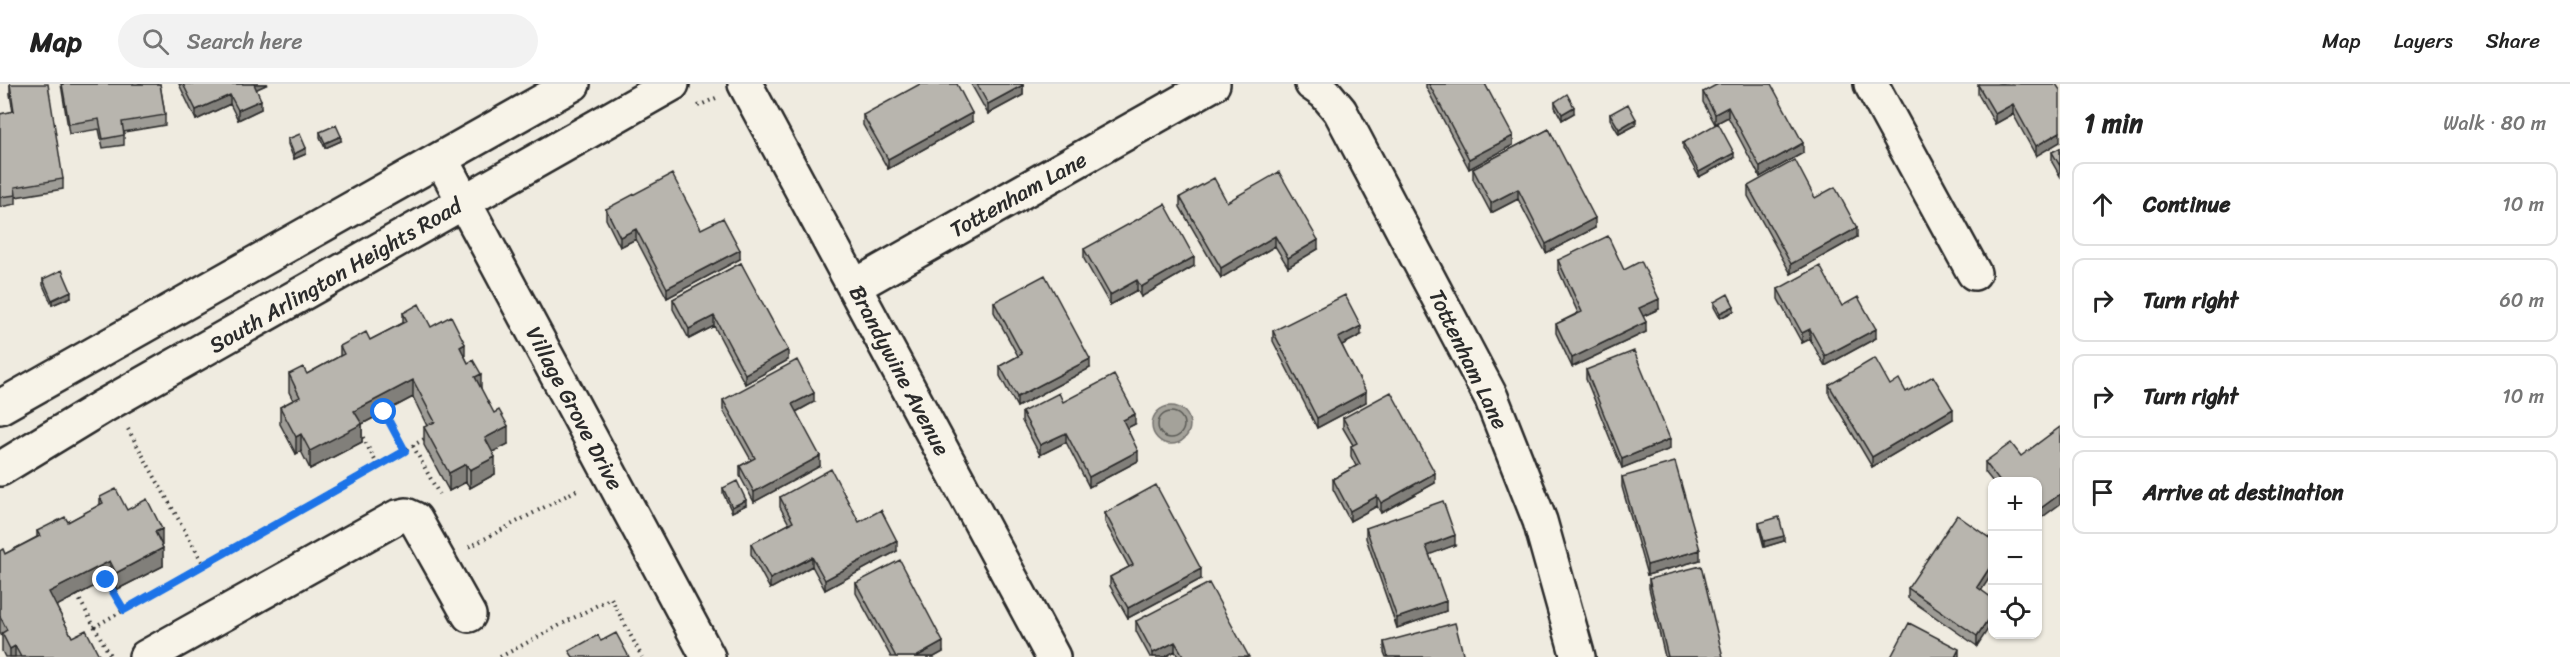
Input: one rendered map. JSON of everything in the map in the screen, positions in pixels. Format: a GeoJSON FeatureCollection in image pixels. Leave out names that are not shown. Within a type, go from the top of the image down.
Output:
{"type":"FeatureCollection","features":[{"type":"Feature","properties":{"kind":"street"},"geometry":{"type":"LineString","coordinates":[[0,407],[573,84]]}},
{"type":"Feature","properties":{"kind":"street","name":"South Arlington Heights Road"},"geometry":{"type":"LineString","coordinates":[[0,469],[102,407],[672,84]]}},
{"type":"Feature","properties":{"kind":"street","name":"Brandywine Avenue"},"geometry":{"type":"LineString","coordinates":[[745,84],[1053,657]]}},
{"type":"Feature","properties":{"kind":"street","name":"Tottenham Lane"},"geometry":{"type":"LineString","coordinates":[[855,286],[1213,84]]}},
{"type":"Feature","properties":{"kind":"street","name":"Tottenham Lane"},"geometry":{"type":"LineString","coordinates":[[1312,84],[1325,93],[1340,111],[1491,397],[1540,521],[1578,657]]}},
{"type":"Feature","properties":{"kind":"street"},"geometry":{"type":"LineString","coordinates":[[1872,84],[1974,273]]}},
{"type":"Feature","properties":{"kind":"street","name":"Village Grove Drive"},"geometry":{"type":"LineString","coordinates":[[441,159],[708,657]]}},
{"type":"Feature","properties":{"kind":"street"},"geometry":{"type":"LineString","coordinates":[[146,657],[396,517],[406,515],[415,519],[469,615]]}},
{"type":"Feature","properties":{"kind":"path"},"geometry":{"type":"LineString","coordinates":[[384,412],[405,451]]}},
{"type":"Feature","properties":{"kind":"path"},"geometry":{"type":"LineString","coordinates":[[357,426],[378,466]]}},
{"type":"Feature","properties":{"kind":"path"},"geometry":{"type":"LineString","coordinates":[[127,427],[204,565]]}},
{"type":"Feature","properties":{"kind":"path"},"geometry":{"type":"LineString","coordinates":[[94,627],[432,435]]}},
{"type":"Feature","properties":{"kind":"path"},"geometry":{"type":"LineString","coordinates":[[468,547],[577,490]]}},
{"type":"Feature","properties":{"kind":"path"},"geometry":{"type":"LineString","coordinates":[[106,580],[124,610]]}},
{"type":"Feature","properties":{"kind":"path"},"geometry":{"type":"LineString","coordinates":[[77,595],[111,657]]}},
{"type":"Feature","properties":{"kind":"path"},"geometry":{"type":"LineString","coordinates":[[500,657],[611,598],[642,657]]}},
{"type":"Feature","properties":{"kind":"path"},"geometry":{"type":"LineString","coordinates":[[89,639],[98,634]]}},
{"type":"Feature","properties":{"kind":"water"},"geometry":{"type":"Polygon","coordinates":[[[1171,406],[1184,412],[1190,425],[1184,438],[1171,444],[1158,438],[1152,425],[1158,412],[1171,406]]]}},
{"type":"Feature","properties":{"kind":"building"},"geometry":{"type":"Polygon","coordinates":[[[10,84],[48,84],[63,179],[15,187],[16,195],[0,197],[0,114],[14,111],[10,84]]]}},
{"type":"Feature","properties":{"kind":"building"},"geometry":{"type":"Polygon","coordinates":[[[62,84],[160,84],[165,115],[122,122],[124,135],[103,139],[99,119],[69,124],[62,84]]]}},
{"type":"Feature","properties":{"kind":"building"},"geometry":{"type":"Polygon","coordinates":[[[183,84],[254,84],[261,100],[238,110],[230,95],[196,110],[183,84]]]}},
{"type":"Feature","properties":{"kind":"building"},"geometry":{"type":"Polygon","coordinates":[[[920,84],[957,84],[972,113],[888,159],[863,115],[920,84]]]}},
{"type":"Feature","properties":{"kind":"building"},"geometry":{"type":"Polygon","coordinates":[[[977,84],[1023,84],[1023,85],[988,104],[977,84]]]}},
{"type":"Feature","properties":{"kind":"building"},"geometry":{"type":"Polygon","coordinates":[[[1429,84],[1485,84],[1513,136],[1469,159],[1429,84]]]}},
{"type":"Feature","properties":{"kind":"building"},"geometry":{"type":"Polygon","coordinates":[[[1718,84],[1771,84],[1803,143],[1760,167],[1728,107],[1715,114],[1703,92],[1718,84]]]}},
{"type":"Feature","properties":{"kind":"building"},"geometry":{"type":"Polygon","coordinates":[[[1979,84],[2056,84],[2060,90],[2060,132],[2036,146],[2013,104],[1995,114],[1979,84]]]}},
{"type":"Feature","properties":{"kind":"building"},"geometry":{"type":"Polygon","coordinates":[[[1567,94],[1574,107],[1562,114],[1555,102],[1567,94]]]}},
{"type":"Feature","properties":{"kind":"building"},"geometry":{"type":"Polygon","coordinates":[[[1628,104],[1636,119],[1619,129],[1610,114],[1628,104]]]}},
{"type":"Feature","properties":{"kind":"building"},"geometry":{"type":"Polygon","coordinates":[[[1718,123],[1734,153],[1699,172],[1683,143],[1718,123]]]}},
{"type":"Feature","properties":{"kind":"building"},"geometry":{"type":"Polygon","coordinates":[[[336,125],[341,136],[325,143],[320,132],[336,125]]]}},
{"type":"Feature","properties":{"kind":"building"},"geometry":{"type":"Polygon","coordinates":[[[1549,129],[1595,218],[1546,244],[1518,189],[1491,203],[1473,169],[1549,129]]]}},
{"type":"Feature","properties":{"kind":"building"},"geometry":{"type":"Polygon","coordinates":[[[300,134],[306,148],[294,154],[288,139],[300,134]]]}},
{"type":"Feature","properties":{"kind":"building"},"geometry":{"type":"Polygon","coordinates":[[[2060,148],[2060,166],[2052,152],[2060,148]]]}},
{"type":"Feature","properties":{"kind":"building"},"geometry":{"type":"Polygon","coordinates":[[[1795,160],[1815,198],[1835,187],[1857,228],[1791,264],[1748,186],[1795,160]]]}},
{"type":"Feature","properties":{"kind":"building"},"geometry":{"type":"Polygon","coordinates":[[[1279,172],[1318,240],[1288,258],[1275,236],[1221,268],[1180,197],[1214,178],[1227,202],[1279,172]]]}},
{"type":"Feature","properties":{"kind":"building"},"geometry":{"type":"Polygon","coordinates":[[[672,174],[701,229],[723,218],[740,250],[667,288],[636,229],[620,237],[606,209],[672,174]]]}},
{"type":"Feature","properties":{"kind":"building"},"geometry":{"type":"Polygon","coordinates":[[[1165,204],[1194,257],[1141,287],[1137,280],[1110,295],[1084,249],[1165,204]]]}},
{"type":"Feature","properties":{"kind":"building"},"geometry":{"type":"Polygon","coordinates":[[[1608,236],[1624,270],[1641,261],[1659,299],[1639,308],[1646,322],[1572,358],[1556,324],[1582,312],[1558,260],[1608,236]]]}},
{"type":"Feature","properties":{"kind":"building"},"geometry":{"type":"Polygon","coordinates":[[[741,263],[788,350],[745,374],[714,316],[689,329],[673,299],[741,263]]]}},
{"type":"Feature","properties":{"kind":"building"},"geometry":{"type":"Polygon","coordinates":[[[1820,266],[1842,306],[1858,297],[1876,329],[1825,356],[1810,329],[1802,333],[1778,289],[1820,266]]]}},
{"type":"Feature","properties":{"kind":"building"},"geometry":{"type":"Polygon","coordinates":[[[62,270],[71,291],[52,300],[43,279],[62,270]]]}},
{"type":"Feature","properties":{"kind":"building"},"geometry":{"type":"Polygon","coordinates":[[[1045,275],[1090,359],[1017,397],[1000,366],[1022,354],[994,302],[1045,275]]]}},
{"type":"Feature","properties":{"kind":"building"},"geometry":{"type":"Polygon","coordinates":[[[1728,294],[1734,306],[1720,313],[1714,302],[1728,294]]]}},
{"type":"Feature","properties":{"kind":"building"},"geometry":{"type":"Polygon","coordinates":[[[1345,295],[1361,326],[1338,338],[1366,392],[1317,418],[1273,331],[1345,295]]]}},
{"type":"Feature","properties":{"kind":"building"},"geometry":{"type":"Polygon","coordinates":[[[419,304],[431,327],[451,316],[465,344],[460,347],[468,363],[473,360],[481,374],[475,377],[494,413],[499,410],[508,426],[485,438],[495,457],[470,470],[466,464],[449,473],[424,427],[435,422],[413,380],[354,411],[362,424],[310,451],[301,434],[296,437],[280,407],[300,397],[289,374],[303,367],[307,374],[344,354],[340,346],[366,332],[370,340],[407,321],[403,313],[419,304]]]}},
{"type":"Feature","properties":{"kind":"building"},"geometry":{"type":"Polygon","coordinates":[[[1634,351],[1670,439],[1622,459],[1586,370],[1634,351]]]}},
{"type":"Feature","properties":{"kind":"building"},"geometry":{"type":"Polygon","coordinates":[[[1875,358],[1890,385],[1899,379],[1906,392],[1933,376],[1953,409],[1872,457],[1829,385],[1875,358]]]}},
{"type":"Feature","properties":{"kind":"building"},"geometry":{"type":"Polygon","coordinates":[[[797,360],[814,393],[792,404],[820,456],[754,492],[740,466],[755,458],[723,400],[797,360]]]}},
{"type":"Feature","properties":{"kind":"building"},"geometry":{"type":"Polygon","coordinates":[[[1114,375],[1135,414],[1123,420],[1138,451],[1089,477],[1066,433],[1040,445],[1022,412],[1059,393],[1063,402],[1114,375]]]}},
{"type":"Feature","properties":{"kind":"building"},"geometry":{"type":"Polygon","coordinates":[[[1391,392],[1435,473],[1381,503],[1377,496],[1350,511],[1333,479],[1360,464],[1351,446],[1357,443],[1343,418],[1391,392]]]}},
{"type":"Feature","properties":{"kind":"building"},"geometry":{"type":"Polygon","coordinates":[[[2060,427],[2060,494],[2042,507],[2042,477],[1996,477],[1985,462],[2011,443],[2021,456],[2060,427]]]}},
{"type":"Feature","properties":{"kind":"building"},"geometry":{"type":"Polygon","coordinates":[[[1675,462],[1700,550],[1647,565],[1622,477],[1675,462]]]}},
{"type":"Feature","properties":{"kind":"building"},"geometry":{"type":"Polygon","coordinates":[[[831,469],[859,522],[881,510],[897,541],[825,580],[812,557],[770,579],[751,544],[793,522],[780,497],[831,469]]]}},
{"type":"Feature","properties":{"kind":"building"},"geometry":{"type":"Polygon","coordinates":[[[737,481],[746,500],[732,507],[723,488],[737,481]]]}},
{"type":"Feature","properties":{"kind":"building"},"geometry":{"type":"Polygon","coordinates":[[[1156,485],[1201,569],[1128,608],[1110,577],[1133,565],[1105,513],[1156,485]]]}},
{"type":"Feature","properties":{"kind":"building"},"geometry":{"type":"Polygon","coordinates":[[[116,489],[127,510],[147,499],[162,529],[155,532],[163,548],[116,573],[110,561],[49,592],[72,637],[86,630],[100,657],[21,657],[15,646],[10,649],[2,633],[7,630],[0,616],[0,551],[3,549],[5,554],[40,536],[37,531],[65,517],[68,522],[103,503],[100,497],[116,489]]]}},
{"type":"Feature","properties":{"kind":"building"},"geometry":{"type":"Polygon","coordinates":[[[1443,501],[1455,535],[1426,546],[1446,601],[1397,618],[1366,528],[1443,501]]]}},
{"type":"Feature","properties":{"kind":"building"},"geometry":{"type":"Polygon","coordinates":[[[1957,515],[1988,537],[1988,570],[1977,587],[1988,595],[1988,619],[1977,636],[1908,588],[1957,515]]]}},
{"type":"Feature","properties":{"kind":"building"},"geometry":{"type":"Polygon","coordinates":[[[1779,517],[1784,536],[1764,541],[1759,523],[1779,517]]]}},
{"type":"Feature","properties":{"kind":"building"},"geometry":{"type":"Polygon","coordinates":[[[900,560],[943,642],[916,657],[896,657],[856,583],[900,560]]]}},
{"type":"Feature","properties":{"kind":"building"},"geometry":{"type":"Polygon","coordinates":[[[1701,566],[1723,657],[1668,657],[1649,579],[1701,566]]]}},
{"type":"Feature","properties":{"kind":"building"},"geometry":{"type":"Polygon","coordinates":[[[1209,583],[1249,657],[1184,657],[1175,642],[1153,653],[1136,621],[1209,583]]]}},
{"type":"Feature","properties":{"kind":"building"},"geometry":{"type":"Polygon","coordinates":[[[1455,623],[1464,657],[1388,657],[1384,642],[1455,623]]]}},
{"type":"Feature","properties":{"kind":"building"},"geometry":{"type":"Polygon","coordinates":[[[1909,623],[1959,649],[1955,657],[1891,657],[1909,623]]]}},
{"type":"Feature","properties":{"kind":"building"},"geometry":{"type":"Polygon","coordinates":[[[616,633],[629,657],[573,657],[569,651],[598,635],[601,641],[616,633]]]}},
{"type":"Feature","properties":{"kind":"route"},"geometry":{"type":"LineString","coordinates":[[106,580],[124,610],[405,451],[384,412]]}}]}
